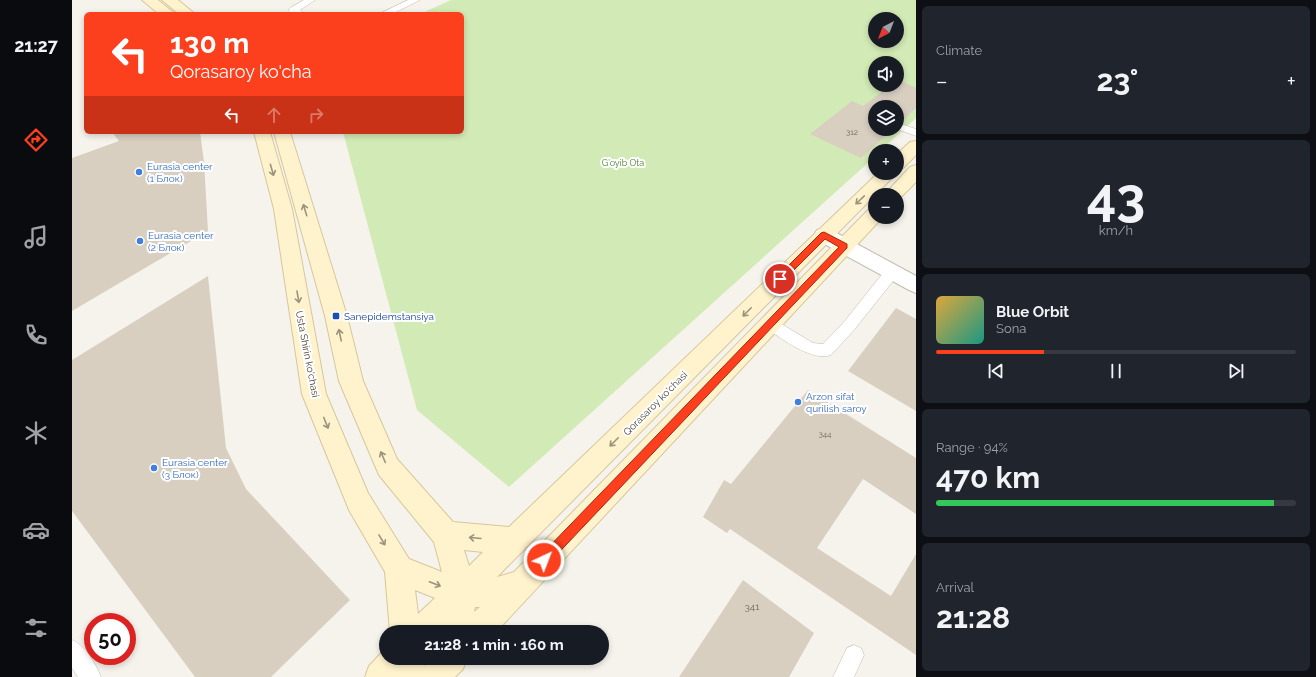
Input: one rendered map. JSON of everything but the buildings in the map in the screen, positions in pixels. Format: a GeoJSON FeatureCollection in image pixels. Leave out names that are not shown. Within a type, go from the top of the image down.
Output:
{"type":"FeatureCollection","features":[{"type":"Feature","properties":{"kind":"main road"},"geometry":{"type":"LineString","coordinates":[[149,0],[165,12]]}},
{"type":"Feature","properties":{"kind":"main road"},"geometry":{"type":"LineString","coordinates":[[169,0],[185,12]]}},
{"type":"Feature","properties":{"kind":"main road","name":"Usta Shirin ko'chasi"},"geometry":{"type":"LineString","coordinates":[[263,134],[283,209],[314,394],[358,501],[399,569],[404,625]]}},
{"type":"Feature","properties":{"kind":"main road"},"geometry":{"type":"LineString","coordinates":[[283,134],[336,316],[351,381],[388,468],[446,535],[462,592],[459,625]]}},
{"type":"Feature","properties":{"kind":"main road"},"geometry":{"type":"LineString","coordinates":[[904,157],[916,146]]}},
{"type":"Feature","properties":{"kind":"main road"},"geometry":{"type":"LineString","coordinates":[[900,188],[916,171]]}},
{"type":"Feature","properties":{"kind":"main road","name":"Qorasaroy ko'chasi"},"geometry":{"type":"LineString","coordinates":[[483,625],[770,324],[882,180]]}},
{"type":"Feature","properties":{"kind":"main road","name":"Qorasaroy ko'chasi"},"geometry":{"type":"LineString","coordinates":[[428,625],[514,541],[834,241],[868,219]]}},
{"type":"Feature","properties":{"kind":"main road"},"geometry":{"type":"LineString","coordinates":[[446,535],[514,541]]}},
{"type":"Feature","properties":{"kind":"main road"},"geometry":{"type":"LineString","coordinates":[[399,569],[442,587],[462,592],[499,591],[523,582]]}},
{"type":"Feature","properties":{"kind":"main road"},"geometry":{"type":"LineString","coordinates":[[380,677],[390,665]]}},
{"type":"Feature","properties":{"kind":"main road"},"geometry":{"type":"LineString","coordinates":[[409,665],[411,677]]}},
{"type":"Feature","properties":{"kind":"main road"},"geometry":{"type":"LineString","coordinates":[[435,677],[446,665]]}},
{"type":"Feature","properties":{"kind":"street"},"geometry":{"type":"LineString","coordinates":[[834,241],[916,285]]}},
{"type":"Feature","properties":{"kind":"lane"},"geometry":{"type":"LineString","coordinates":[[296,12],[293,10],[310,0]]}},
{"type":"Feature","properties":{"kind":"lane"},"geometry":{"type":"LineString","coordinates":[[388,12],[415,0]]}},
{"type":"Feature","properties":{"kind":"lane"},"geometry":{"type":"LineString","coordinates":[[904,128],[916,133]]}},
{"type":"Feature","properties":{"kind":"lane"},"geometry":{"type":"LineString","coordinates":[[770,324],[810,348],[826,351],[849,326],[892,272]]}},
{"type":"Feature","properties":{"kind":"lane"},"geometry":{"type":"LineString","coordinates":[[72,650],[91,677]]}},
{"type":"Feature","properties":{"kind":"lane"},"geometry":{"type":"LineString","coordinates":[[843,677],[854,655]]}},
{"type":"Feature","properties":{"kind":"green space","name":"G'oyib Ota"},"geometry":{"type":"Polygon","coordinates":[[[451,0],[916,0],[916,118],[904,129],[904,100],[868,100],[868,136],[896,136],[888,144],[868,144],[868,163],[509,487],[417,410],[344,134],[464,134],[464,12],[424,12],[451,0]]]}},
{"type":"Feature","properties":{"kind":"place","name":"Eurasia center (1 Блок)"},"geometry":{"type":"Point","coordinates":[139,172]}},
{"type":"Feature","properties":{"kind":"place","name":"Eurasia center (2 Блок)"},"geometry":{"type":"Point","coordinates":[140,241]}},
{"type":"Feature","properties":{"kind":"place","name":"Sanepidemstansiya"},"geometry":{"type":"Point","coordinates":[336,316]}},
{"type":"Feature","properties":{"kind":"place","name":"Arzon sifat qurilish saroy"},"geometry":{"type":"Point","coordinates":[798,402]}},
{"type":"Feature","properties":{"kind":"place","name":"Eurasia center (3 Блок)"},"geometry":{"type":"Point","coordinates":[154,468]}},
{"type":"Feature","properties":{"kind":"route"},"geometry":{"type":"LineString","coordinates":[[544,560],[844,246],[824,235],[780,279]]}}]}
